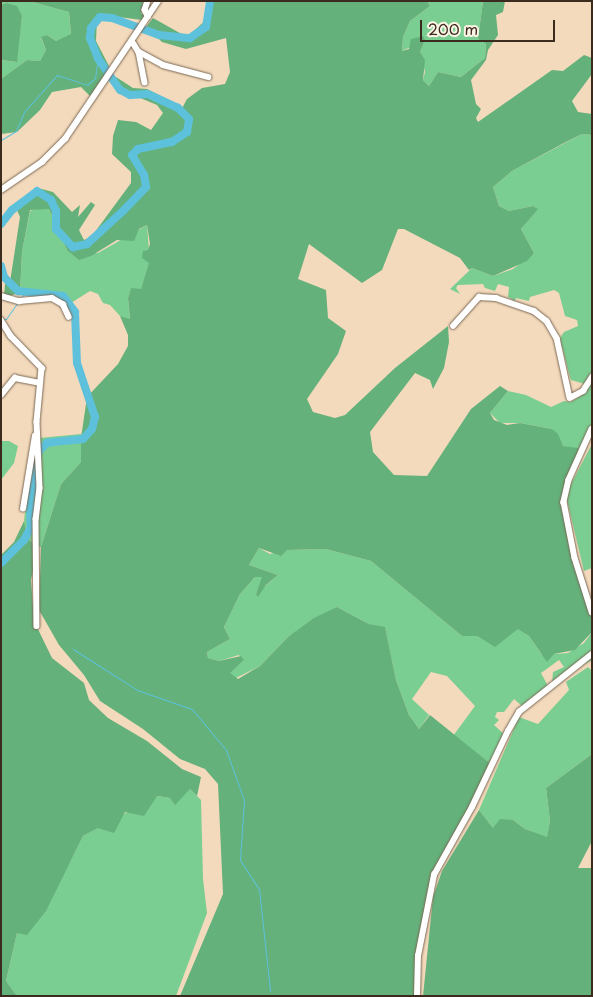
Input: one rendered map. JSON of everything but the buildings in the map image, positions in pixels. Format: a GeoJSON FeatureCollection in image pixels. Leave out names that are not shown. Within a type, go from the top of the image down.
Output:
{"type":"FeatureCollection","features":[{"type":"Feature","properties":{"kind":"street"},"geometry":{"type":"LineString","coordinates":[[147,18],[145,10],[148,1]]}},
{"type":"Feature","properties":{"kind":"street"},"geometry":{"type":"LineString","coordinates":[[1,190],[42,162],[65,139],[109,78],[158,1]]}},
{"type":"Feature","properties":{"kind":"street"},"geometry":{"type":"LineString","coordinates":[[132,42],[138,52],[145,82]]}},
{"type":"Feature","properties":{"kind":"street"},"geometry":{"type":"LineString","coordinates":[[138,52],[163,65],[208,76]]}},
{"type":"Feature","properties":{"kind":"street"},"geometry":{"type":"LineString","coordinates":[[1,296],[19,301],[52,298],[63,304],[69,317]]}},
{"type":"Feature","properties":{"kind":"street"},"geometry":{"type":"LineString","coordinates":[[453,326],[479,297],[496,298],[534,311],[547,321],[557,338],[570,398],[583,391],[592,377]]}},
{"type":"Feature","properties":{"kind":"street"},"geometry":{"type":"LineString","coordinates":[[1,320],[11,336],[39,364],[42,373],[37,422],[23,509]]}},
{"type":"Feature","properties":{"kind":"street"},"geometry":{"type":"LineString","coordinates":[[1,395],[15,378],[40,383]]}},
{"type":"Feature","properties":{"kind":"street"},"geometry":{"type":"LineString","coordinates":[[37,422],[40,488],[36,519],[37,626]]}},
{"type":"Feature","properties":{"kind":"street"},"geometry":{"type":"LineString","coordinates":[[592,429],[568,480],[564,502],[575,558],[592,612]]}},
{"type":"Feature","properties":{"kind":"street"},"geometry":{"type":"LineString","coordinates":[[417,996],[418,956],[434,875],[472,807],[519,712],[592,654]]}},
{"type":"Feature","properties":{"kind":"green space"},"geometry":{"type":"Polygon","coordinates":[[[1,1],[29,1],[69,12],[71,35],[56,41],[47,35],[41,38],[46,50],[40,61],[27,60],[1,79],[1,60],[16,62],[22,16],[6,3],[1,5],[1,1]]]}},
{"type":"Feature","properties":{"kind":"green space"},"geometry":{"type":"Polygon","coordinates":[[[29,1],[144,1],[141,14],[146,14],[142,20],[103,15],[97,19],[96,41],[111,70],[92,98],[81,87],[52,92],[40,110],[17,132],[1,134],[1,79],[27,60],[40,61],[46,50],[41,37],[47,35],[56,41],[71,34],[69,12],[29,1]]]}},
{"type":"Feature","properties":{"kind":"green space"},"geometry":{"type":"Polygon","coordinates":[[[210,1],[427,1],[430,6],[410,21],[403,37],[402,51],[409,49],[411,39],[423,36],[425,40],[420,52],[425,60],[423,80],[429,86],[438,72],[461,77],[485,58],[486,44],[478,39],[483,1],[505,1],[503,12],[496,15],[498,35],[488,50],[486,60],[471,80],[476,104],[481,109],[476,118],[478,122],[552,70],[563,71],[584,55],[592,58],[592,74],[572,101],[578,112],[592,114],[592,135],[582,134],[564,143],[512,171],[493,187],[499,206],[509,211],[533,206],[538,209],[521,229],[534,253],[527,261],[493,276],[472,268],[469,270],[460,258],[404,229],[398,229],[382,270],[362,283],[309,244],[298,279],[326,290],[328,318],[346,331],[338,354],[307,399],[313,412],[335,418],[345,415],[395,368],[448,326],[449,342],[444,368],[433,389],[430,380],[415,373],[370,432],[373,452],[394,475],[427,476],[471,409],[500,386],[508,391],[490,413],[494,420],[507,425],[520,423],[552,429],[558,434],[563,446],[578,448],[581,454],[564,489],[562,503],[592,615],[592,632],[575,650],[554,654],[547,662],[529,636],[518,629],[495,647],[477,636],[462,636],[371,561],[326,549],[287,550],[281,556],[259,548],[249,565],[278,575],[266,585],[258,597],[256,594],[262,577],[255,577],[240,594],[224,627],[230,639],[207,652],[208,658],[219,661],[241,656],[244,660],[230,673],[238,679],[260,666],[288,637],[314,618],[337,607],[369,624],[385,627],[396,680],[409,715],[419,729],[430,715],[492,765],[430,888],[421,926],[416,996],[180,996],[223,894],[218,784],[205,769],[180,759],[143,729],[100,701],[84,675],[59,645],[39,610],[41,547],[61,484],[81,462],[81,438],[87,397],[118,364],[128,346],[128,335],[120,316],[130,319],[128,298],[131,288],[141,289],[149,263],[142,258],[143,251],[148,250],[150,244],[147,225],[139,229],[134,241],[117,240],[91,256],[79,260],[67,250],[49,209],[30,210],[22,252],[20,293],[4,297],[5,284],[10,282],[20,217],[16,208],[18,203],[38,188],[53,192],[72,212],[80,205],[78,217],[91,202],[95,205],[79,230],[84,240],[92,236],[131,183],[131,172],[112,154],[113,136],[118,120],[136,122],[151,130],[163,113],[157,105],[114,87],[112,84],[116,77],[133,88],[147,89],[167,99],[179,114],[187,99],[202,88],[225,84],[230,72],[226,38],[186,49],[162,42],[146,27],[153,18],[187,37],[207,19],[210,1]]]}},
{"type":"Feature","properties":{"kind":"green space"},"geometry":{"type":"Polygon","coordinates":[[[427,1],[483,1],[478,39],[486,44],[485,58],[461,77],[438,72],[429,86],[423,80],[425,72],[420,52],[425,40],[402,51],[403,37],[410,21],[430,6],[427,1]]]}},
{"type":"Feature","properties":{"kind":"green space"},"geometry":{"type":"Polygon","coordinates":[[[6,3],[17,6],[22,16],[17,62],[1,60],[1,5],[6,3]]]}},
{"type":"Feature","properties":{"kind":"green space"},"geometry":{"type":"Polygon","coordinates":[[[582,134],[592,135],[592,371],[585,384],[571,380],[568,370],[560,338],[564,332],[578,326],[577,320],[565,316],[559,293],[554,290],[530,297],[529,301],[516,298],[515,301],[508,297],[509,287],[498,284],[495,291],[485,288],[483,284],[458,285],[456,288],[460,294],[450,289],[472,268],[493,276],[513,269],[534,253],[521,229],[537,209],[533,206],[509,211],[499,206],[493,187],[512,171],[582,134]]]}},
{"type":"Feature","properties":{"kind":"green space"},"geometry":{"type":"Polygon","coordinates":[[[41,207],[49,209],[67,250],[98,253],[147,225],[150,263],[141,289],[131,289],[128,298],[130,320],[120,316],[110,305],[103,303],[98,294],[90,291],[71,303],[62,296],[20,293],[22,252],[30,211],[41,207]]]}},
{"type":"Feature","properties":{"kind":"green space"},"geometry":{"type":"Polygon","coordinates":[[[592,380],[592,430],[581,454],[578,449],[563,446],[552,429],[520,423],[500,423],[490,413],[508,391],[526,395],[551,407],[564,401],[571,402],[585,393],[592,380]]]}},
{"type":"Feature","properties":{"kind":"green space"},"geometry":{"type":"Polygon","coordinates":[[[81,434],[81,462],[61,484],[41,547],[38,547],[28,539],[24,521],[29,474],[33,470],[39,438],[81,434]]]}},
{"type":"Feature","properties":{"kind":"green space"},"geometry":{"type":"Polygon","coordinates":[[[1,441],[9,441],[18,446],[14,463],[1,480],[1,441]]]}},
{"type":"Feature","properties":{"kind":"green space"},"geometry":{"type":"Polygon","coordinates":[[[592,444],[592,568],[584,571],[567,500],[570,486],[592,444]]]}},
{"type":"Feature","properties":{"kind":"green space"},"geometry":{"type":"Polygon","coordinates":[[[24,521],[28,539],[38,547],[31,580],[34,621],[52,658],[84,683],[89,700],[108,718],[147,741],[182,769],[201,777],[197,796],[190,789],[175,805],[170,798],[157,796],[144,816],[125,812],[114,833],[98,828],[83,836],[46,911],[27,935],[17,933],[6,981],[17,996],[1,996],[1,555],[14,542],[24,521]]]}},
{"type":"Feature","properties":{"kind":"green space"},"geometry":{"type":"Polygon","coordinates":[[[259,548],[270,554],[287,550],[326,549],[371,561],[462,636],[477,636],[495,646],[518,628],[529,636],[542,655],[568,653],[584,643],[592,632],[592,660],[552,683],[553,672],[564,667],[559,660],[541,673],[548,686],[522,706],[514,699],[504,712],[497,712],[495,717],[499,720],[494,725],[504,734],[492,765],[453,736],[475,706],[447,676],[431,672],[412,699],[429,715],[419,729],[409,715],[396,680],[385,628],[369,624],[337,607],[288,637],[260,666],[234,679],[229,673],[243,661],[239,655],[219,661],[208,658],[207,652],[230,639],[224,627],[240,594],[255,577],[263,577],[256,594],[278,575],[249,565],[259,548]]]}},
{"type":"Feature","properties":{"kind":"green space"},"geometry":{"type":"Polygon","coordinates":[[[588,667],[592,671],[592,754],[546,788],[550,821],[547,838],[525,829],[513,820],[493,828],[479,810],[519,717],[538,724],[569,690],[566,682],[588,667]]]}},
{"type":"Feature","properties":{"kind":"green space"},"geometry":{"type":"Polygon","coordinates":[[[592,754],[592,841],[578,868],[592,868],[592,996],[423,996],[433,897],[442,871],[479,810],[493,828],[500,819],[513,820],[525,829],[547,837],[550,821],[546,788],[592,754]]]}},
{"type":"Feature","properties":{"kind":"green space"},"geometry":{"type":"Polygon","coordinates":[[[190,789],[201,800],[203,879],[207,913],[176,996],[17,996],[6,981],[17,933],[70,862],[83,836],[157,796],[170,798],[190,789]]]}},
{"type":"Feature","properties":{"kind":"waterway"},"geometry":{"type":"LineString","coordinates":[[1,224],[12,210],[37,191],[51,200],[56,211],[56,229],[73,247],[87,244],[146,187],[144,175],[132,155],[138,149],[172,142],[187,132],[189,119],[178,108],[148,94],[130,95],[120,90],[98,58],[90,38],[91,28],[100,17],[112,18],[159,35],[190,38],[206,27],[210,1]]}},
{"type":"Feature","properties":{"kind":"waterway"},"geometry":{"type":"LineString","coordinates":[[1,140],[16,131],[24,112],[57,75],[87,85],[95,78],[98,58]]}},
{"type":"Feature","properties":{"kind":"waterway"},"geometry":{"type":"LineString","coordinates":[[1,266],[4,277],[18,291],[63,296],[75,312],[77,363],[95,417],[92,429],[83,439],[47,443],[38,452],[30,501],[31,527],[24,540],[1,563]]}},
{"type":"Feature","properties":{"kind":"waterway"},"geometry":{"type":"LineString","coordinates":[[21,298],[25,292]]}},
{"type":"Feature","properties":{"kind":"waterway"},"geometry":{"type":"LineString","coordinates":[[2,319],[6,319],[17,303]]}},
{"type":"Feature","properties":{"kind":"waterway"},"geometry":{"type":"LineString","coordinates":[[73,649],[137,690],[192,709],[226,750],[244,800],[240,860],[259,889],[270,991]]}}]}
